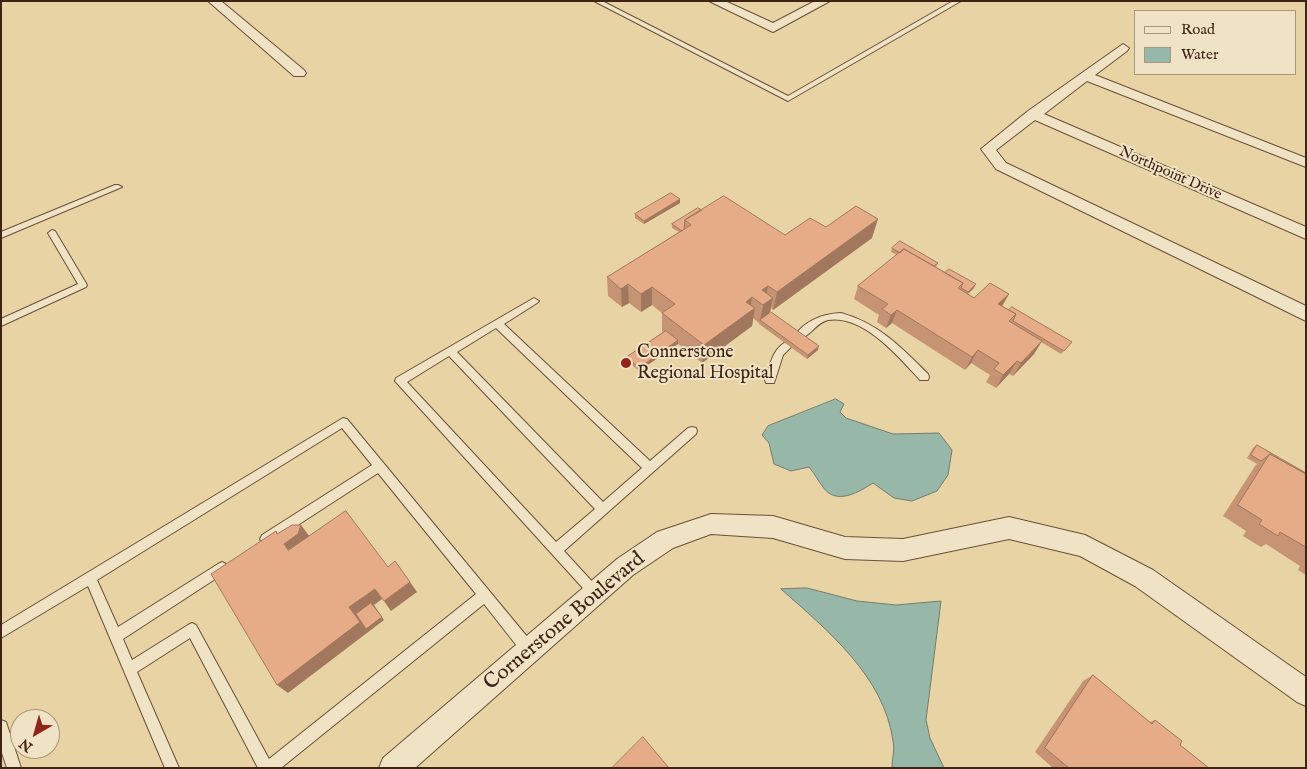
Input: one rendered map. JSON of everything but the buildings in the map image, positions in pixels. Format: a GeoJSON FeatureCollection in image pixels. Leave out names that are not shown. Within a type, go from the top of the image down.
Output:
{"type":"FeatureCollection","features":[{"type":"Feature","properties":{"kind":"street"},"geometry":{"type":"LineString","coordinates":[[214,1],[299,73]]}},
{"type":"Feature","properties":{"kind":"street"},"geometry":{"type":"LineString","coordinates":[[715,1],[773,28],[824,1]]}},
{"type":"Feature","properties":{"kind":"street"},"geometry":{"type":"LineString","coordinates":[[1124,48],[988,149],[1001,166],[1306,314]]}},
{"type":"Feature","properties":{"kind":"street"},"geometry":{"type":"LineString","coordinates":[[1086,76],[1306,163]]}},
{"type":"Feature","properties":{"kind":"street","name":"Northpoint Drive"},"geometry":{"type":"LineString","coordinates":[[1033,114],[1306,234]]}},
{"type":"Feature","properties":{"kind":"street","name":"Cornerstone Boulevard"},"geometry":{"type":"LineString","coordinates":[[393,768],[625,567],[666,540],[710,524],[773,527],[845,548],[903,550],[1009,528],[1085,546],[1144,578],[1306,693]]}},
{"type":"Feature","properties":{"kind":"lane"},"geometry":{"type":"LineString","coordinates":[[597,1],[788,98],[958,1]]}},
{"type":"Feature","properties":{"kind":"lane"},"geometry":{"type":"LineString","coordinates":[[1,235],[118,187]]}},
{"type":"Feature","properties":{"kind":"lane"},"geometry":{"type":"LineString","coordinates":[[1,323],[83,286],[52,233]]}},
{"type":"Feature","properties":{"kind":"lane"},"geometry":{"type":"LineString","coordinates":[[534,301],[400,380],[595,593]]}},
{"type":"Feature","properties":{"kind":"lane"},"geometry":{"type":"LineString","coordinates":[[799,336],[814,324],[828,317],[850,318],[872,330],[898,350],[924,377]]}},
{"type":"Feature","properties":{"kind":"lane"},"geometry":{"type":"LineString","coordinates":[[497,323],[650,468]]}},
{"type":"Feature","properties":{"kind":"lane"},"geometry":{"type":"LineString","coordinates":[[770,380],[779,354],[788,345]]}},
{"type":"Feature","properties":{"kind":"lane"},"geometry":{"type":"LineString","coordinates":[[450,351],[603,509]]}},
{"type":"Feature","properties":{"kind":"lane"},"geometry":{"type":"LineString","coordinates":[[1,632],[343,422],[529,650]]}},
{"type":"Feature","properties":{"kind":"lane"},"geometry":{"type":"LineString","coordinates":[[556,550],[692,431]]}},
{"type":"Feature","properties":{"kind":"lane"},"geometry":{"type":"LineString","coordinates":[[258,544],[379,466]]}},
{"type":"Feature","properties":{"kind":"lane"},"geometry":{"type":"LineString","coordinates":[[116,636],[233,560]]}},
{"type":"Feature","properties":{"kind":"lane"},"geometry":{"type":"LineString","coordinates":[[90,577],[172,768]]}},
{"type":"Feature","properties":{"kind":"lane"},"geometry":{"type":"LineString","coordinates":[[130,669],[192,629],[267,768],[485,595]]}},
{"type":"Feature","properties":{"kind":"lane"},"geometry":{"type":"LineString","coordinates":[[1,727],[14,768]]}},
{"type":"Feature","properties":{"kind":"water"},"geometry":{"type":"Polygon","coordinates":[[[836,399],[844,404],[840,412],[846,418],[893,434],[939,433],[952,450],[948,475],[937,491],[912,501],[894,498],[873,483],[848,496],[834,496],[828,493],[809,467],[791,471],[774,464],[769,443],[762,435],[768,426],[836,399]]]}},
{"type":"Feature","properties":{"kind":"water"},"geometry":{"type":"Polygon","coordinates":[[[807,588],[857,601],[896,605],[941,601],[926,720],[930,738],[944,768],[892,768],[894,744],[887,717],[866,675],[834,638],[781,589],[807,588]]]}},
{"type":"Feature","properties":{"kind":"place","name":"Connerstone Regional Hospital"},"geometry":{"type":"Point","coordinates":[626,363]}}]}
